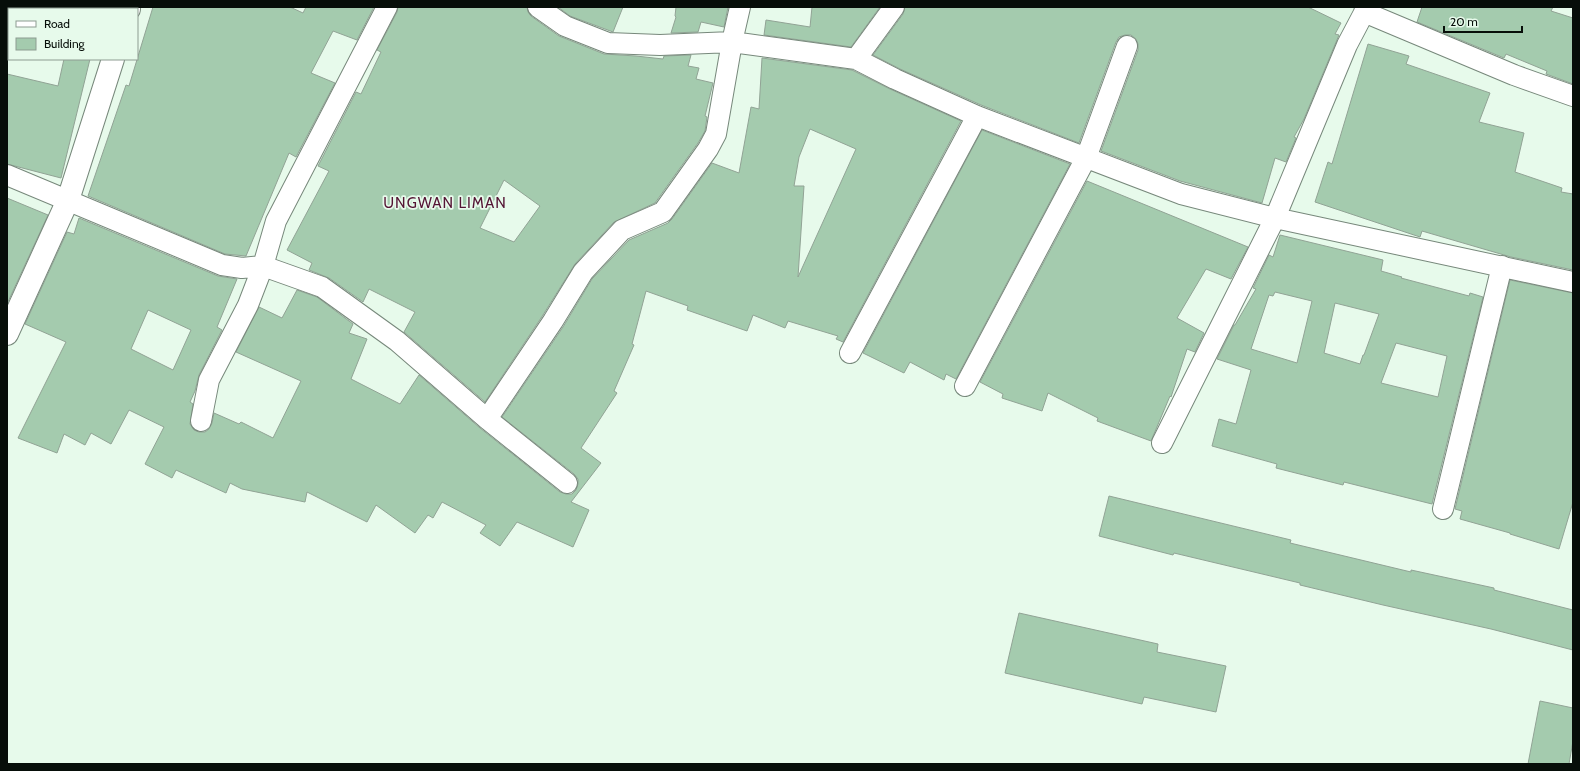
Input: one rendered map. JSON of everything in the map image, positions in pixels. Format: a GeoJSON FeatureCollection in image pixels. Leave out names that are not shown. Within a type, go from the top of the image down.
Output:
{"type":"FeatureCollection","features":[{"type":"Feature","properties":{"kind":"street"},"geometry":{"type":"LineString","coordinates":[[201,421],[209,380],[248,305],[263,266],[276,221],[387,7]]}},
{"type":"Feature","properties":{"kind":"street"},"geometry":{"type":"LineString","coordinates":[[538,7],[565,26],[608,43],[660,45],[732,42],[856,59],[895,79],[977,116],[1181,194],[1275,218],[1573,282]]}},
{"type":"Feature","properties":{"kind":"street"},"geometry":{"type":"LineString","coordinates":[[488,419],[553,321],[583,272],[622,230],[662,212],[708,149],[716,134],[732,42],[740,7]]}},
{"type":"Feature","properties":{"kind":"street"},"geometry":{"type":"LineString","coordinates":[[856,59],[894,7]]}},
{"type":"Feature","properties":{"kind":"street"},"geometry":{"type":"LineString","coordinates":[[1162,443],[1275,218],[1347,45],[1365,10],[1514,75],[1573,96]]}},
{"type":"Feature","properties":{"kind":"street"},"geometry":{"type":"LineString","coordinates":[[966,386],[1086,158],[1127,46]]}},
{"type":"Feature","properties":{"kind":"street"},"geometry":{"type":"LineString","coordinates":[[7,334],[68,200],[113,60]]}},
{"type":"Feature","properties":{"kind":"street"},"geometry":{"type":"LineString","coordinates":[[850,353],[977,116]]}},
{"type":"Feature","properties":{"kind":"street"},"geometry":{"type":"LineString","coordinates":[[7,175],[222,265],[242,268],[263,266],[322,287],[398,340],[488,419],[567,483]]}},
{"type":"Feature","properties":{"kind":"street"},"geometry":{"type":"LineString","coordinates":[[1443,508],[1502,266]]}},
{"type":"Feature","properties":{"kind":"building"},"geometry":{"type":"Polygon","coordinates":[[[153,7],[290,7],[303,13],[306,7],[374,7],[357,40],[333,31],[311,73],[335,83],[296,157],[289,153],[246,256],[225,254],[88,196],[126,85],[129,86],[153,7]]]}},
{"type":"Feature","properties":{"kind":"building"},"geometry":{"type":"Polygon","coordinates":[[[398,7],[527,7],[531,16],[559,36],[604,54],[663,59],[664,56],[691,55],[688,66],[699,68],[696,79],[713,83],[705,116],[707,117],[705,131],[698,143],[655,203],[614,222],[575,264],[485,402],[404,332],[415,312],[369,289],[363,302],[329,278],[309,270],[312,263],[287,250],[329,171],[318,166],[356,92],[361,94],[381,52],[377,50],[397,12],[398,7]],[[504,180],[480,228],[514,242],[540,206],[504,180]]]}},
{"type":"Feature","properties":{"kind":"building"},"geometry":{"type":"Polygon","coordinates":[[[558,7],[623,7],[613,32],[570,16],[558,7]]]}},
{"type":"Feature","properties":{"kind":"building"},"geometry":{"type":"Polygon","coordinates":[[[676,7],[728,7],[724,27],[701,22],[698,32],[671,33],[676,17],[676,7]]]}},
{"type":"Feature","properties":{"kind":"building"},"geometry":{"type":"Polygon","coordinates":[[[812,7],[880,7],[851,47],[764,35],[766,20],[810,27],[812,7]]]}},
{"type":"Feature","properties":{"kind":"building"},"geometry":{"type":"Polygon","coordinates":[[[905,7],[1308,7],[1341,23],[1335,34],[1339,35],[1304,119],[1294,137],[1296,138],[1286,162],[1275,158],[1262,203],[1180,181],[1101,151],[1138,50],[1136,39],[1131,35],[1119,37],[1116,42],[1079,143],[981,105],[900,69],[873,55],[903,14],[905,7]]]}},
{"type":"Feature","properties":{"kind":"building"},"geometry":{"type":"Polygon","coordinates":[[[1422,7],[1553,7],[1551,11],[1573,18],[1573,84],[1546,74],[1547,71],[1506,54],[1504,58],[1417,22],[1422,7]]]}},
{"type":"Feature","properties":{"kind":"building"},"geometry":{"type":"Polygon","coordinates":[[[1368,44],[1409,56],[1406,64],[1490,93],[1479,122],[1524,133],[1515,172],[1562,188],[1561,192],[1573,194],[1573,270],[1511,257],[1422,231],[1420,237],[1315,202],[1328,162],[1332,164],[1368,44]]]}},
{"type":"Feature","properties":{"kind":"building"},"geometry":{"type":"Polygon","coordinates":[[[762,58],[852,70],[961,121],[843,342],[836,339],[838,336],[788,321],[785,328],[753,315],[747,331],[687,310],[688,306],[646,291],[632,344],[634,345],[614,391],[617,393],[581,448],[601,463],[571,502],[589,510],[573,547],[517,522],[500,546],[480,533],[486,525],[442,502],[433,518],[428,515],[415,533],[376,505],[367,522],[307,492],[305,502],[242,489],[230,483],[226,493],[176,470],[172,478],[145,464],[164,427],[129,410],[111,444],[91,433],[85,445],[64,434],[57,453],[18,438],[66,342],[25,324],[67,232],[74,234],[79,218],[218,276],[237,279],[217,327],[222,330],[199,375],[195,391],[190,402],[193,404],[190,424],[194,430],[205,432],[209,429],[214,413],[239,424],[241,422],[273,438],[301,381],[236,352],[259,307],[282,318],[297,290],[317,297],[353,324],[349,333],[367,339],[351,379],[400,404],[419,375],[480,428],[560,492],[572,494],[576,490],[578,484],[578,479],[574,474],[502,417],[563,327],[592,279],[629,240],[668,223],[712,163],[739,173],[751,107],[759,109],[762,58]],[[810,129],[799,157],[794,186],[804,186],[798,277],[856,149],[810,129]],[[148,310],[131,349],[173,370],[191,330],[148,310]]]}},
{"type":"Feature","properties":{"kind":"building"},"geometry":{"type":"Polygon","coordinates":[[[64,60],[90,60],[61,178],[7,164],[7,74],[58,86],[64,60]]]}},
{"type":"Feature","properties":{"kind":"building"},"geometry":{"type":"Polygon","coordinates":[[[982,130],[1070,164],[956,379],[946,374],[944,380],[910,362],[904,373],[863,353],[982,130]]]}},
{"type":"Feature","properties":{"kind":"building"},"geometry":{"type":"Polygon","coordinates":[[[1087,181],[1248,247],[1231,279],[1206,269],[1177,318],[1204,333],[1195,352],[1187,349],[1171,397],[1170,396],[1151,441],[1097,421],[1098,418],[1048,393],[1042,411],[1002,398],[1003,394],[980,382],[1087,181]]]}},
{"type":"Feature","properties":{"kind":"building"},"geometry":{"type":"Polygon","coordinates":[[[7,198],[48,215],[7,304],[7,198]]]}},
{"type":"Feature","properties":{"kind":"building"},"geometry":{"type":"Polygon","coordinates":[[[1280,235],[1383,260],[1381,271],[1402,277],[1401,278],[1469,296],[1470,293],[1483,297],[1432,504],[1344,482],[1343,485],[1276,468],[1277,464],[1212,446],[1219,419],[1236,424],[1251,370],[1217,359],[1234,325],[1256,289],[1253,288],[1269,255],[1273,257],[1280,235]],[[1275,292],[1273,296],[1269,295],[1251,349],[1297,363],[1312,301],[1275,292]],[[1335,303],[1324,353],[1360,364],[1379,314],[1335,303]],[[1396,343],[1381,383],[1438,397],[1447,356],[1396,343]]]}},
{"type":"Feature","properties":{"kind":"building"},"geometry":{"type":"Polygon","coordinates":[[[1510,280],[1573,293],[1573,502],[1559,549],[1460,519],[1462,511],[1455,509],[1510,280]]]}},
{"type":"Feature","properties":{"kind":"building"},"geometry":{"type":"Polygon","coordinates":[[[1109,496],[1291,540],[1290,543],[1411,572],[1411,570],[1494,588],[1494,590],[1573,610],[1573,650],[1491,629],[1300,585],[1300,583],[1174,553],[1173,555],[1099,536],[1109,496]]]}},
{"type":"Feature","properties":{"kind":"building"},"geometry":{"type":"Polygon","coordinates":[[[1019,613],[1158,644],[1157,652],[1226,666],[1216,712],[1144,697],[1142,704],[1005,673],[1019,613]]]}},
{"type":"Feature","properties":{"kind":"building"},"geometry":{"type":"Polygon","coordinates":[[[1540,701],[1573,708],[1573,741],[1569,764],[1528,764],[1540,701]]]}},
{"type":"Feature","properties":{"kind":"district","name":"UNGWAN LIMAN"},"geometry":{"type":"Point","coordinates":[445,203]}}]}
